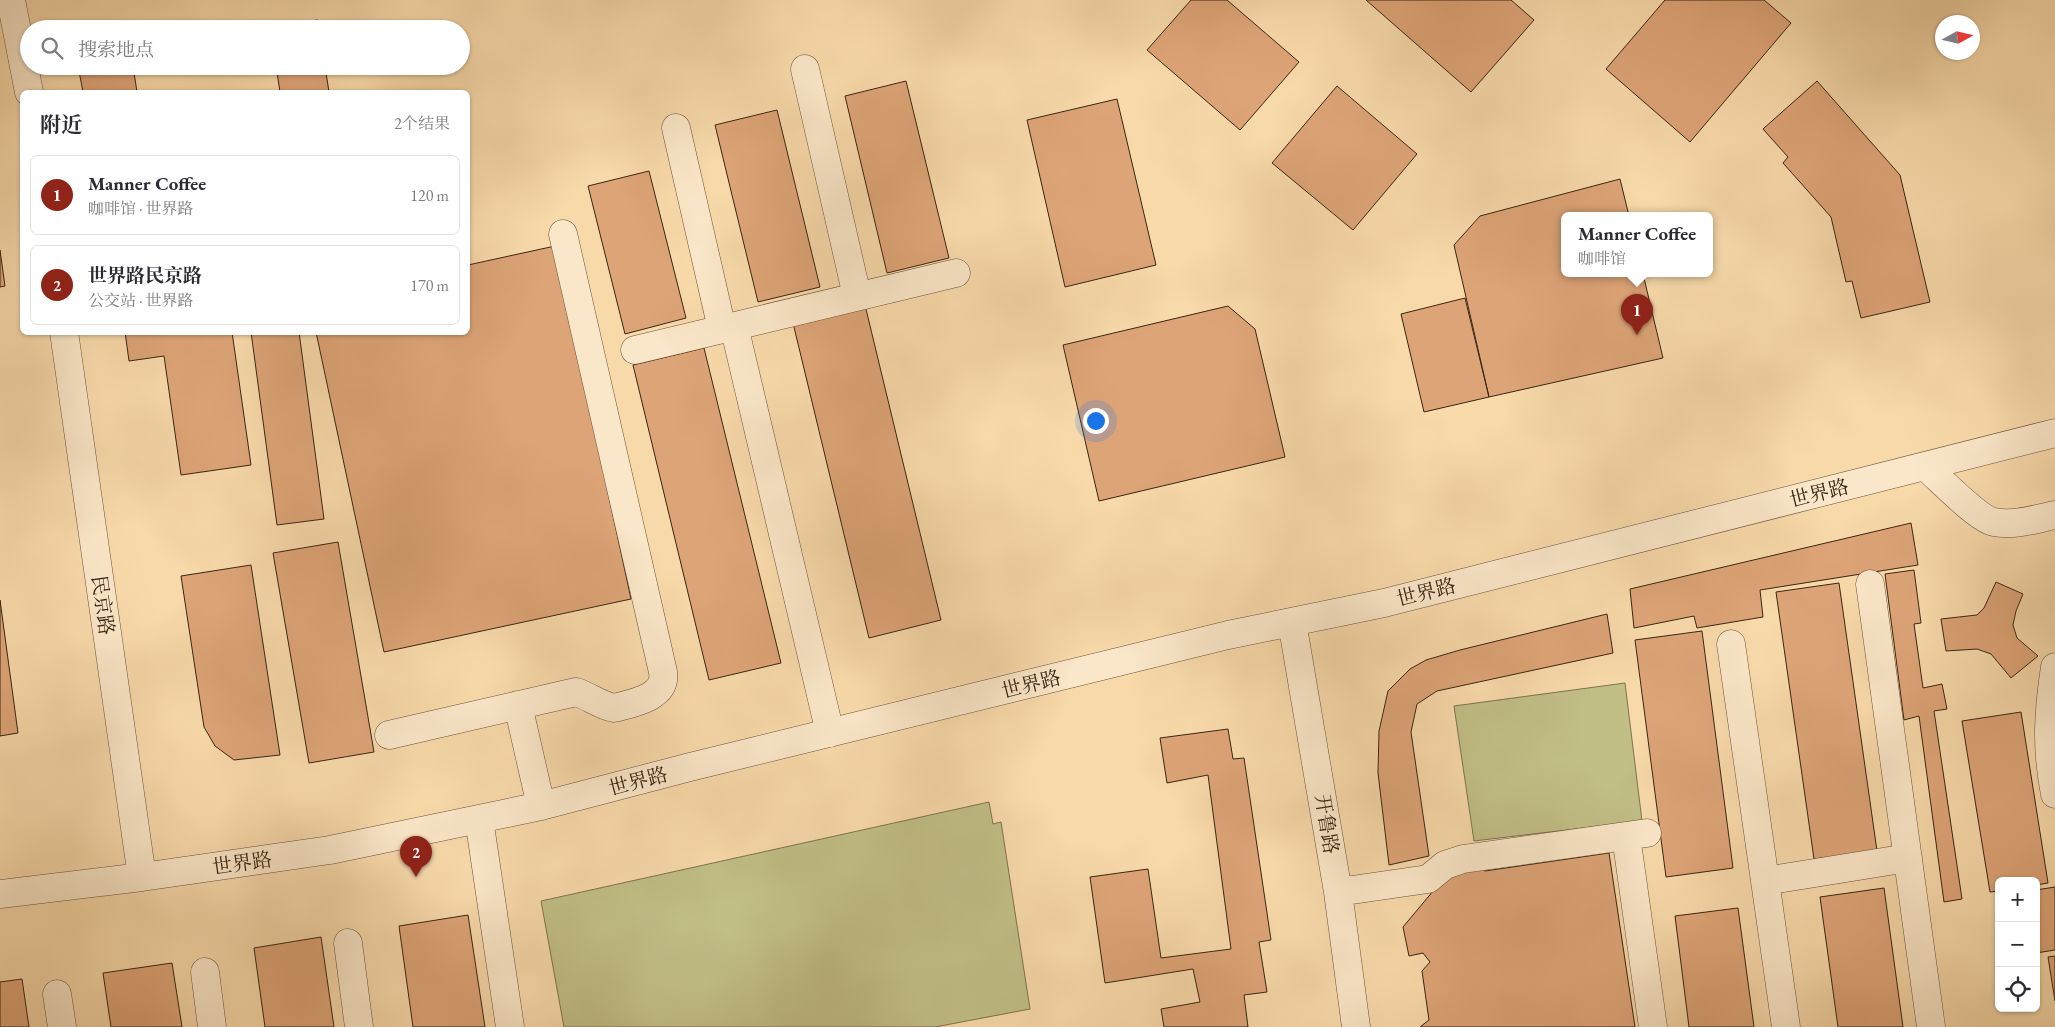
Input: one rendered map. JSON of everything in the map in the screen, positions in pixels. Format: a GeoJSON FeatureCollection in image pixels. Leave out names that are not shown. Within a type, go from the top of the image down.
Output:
{"type":"FeatureCollection","features":[{"type":"Feature","properties":{"kind":"street"},"geometry":{"type":"LineString","coordinates":[[11,0],[20,46]]}},
{"type":"Feature","properties":{"kind":"street"},"geometry":{"type":"LineString","coordinates":[[805,68],[857,296]]}},
{"type":"Feature","properties":{"kind":"street"},"geometry":{"type":"LineString","coordinates":[[26,75],[29,90]]}},
{"type":"Feature","properties":{"kind":"street"},"geometry":{"type":"LineString","coordinates":[[676,128],[830,733]]}},
{"type":"Feature","properties":{"kind":"street"},"geometry":{"type":"LineString","coordinates":[[389,735],[576,692],[588,695],[614,708],[646,698],[656,693],[662,686],[664,679],[563,234]]}},
{"type":"Feature","properties":{"kind":"street"},"geometry":{"type":"LineString","coordinates":[[635,350],[956,273]]}},
{"type":"Feature","properties":{"kind":"street","name":"民京路"},"geometry":{"type":"LineString","coordinates":[[64,335],[142,877]]}},
{"type":"Feature","properties":{"kind":"street","name":"世界路"},"geometry":{"type":"LineString","coordinates":[[0,894],[142,877],[330,850],[479,820],[1228,635],[1384,603],[2055,433]]}},
{"type":"Feature","properties":{"kind":"street"},"geometry":{"type":"LineString","coordinates":[[1926,467],[1978,512],[1993,522],[2020,522],[2055,515]]}},
{"type":"Feature","properties":{"kind":"street"},"geometry":{"type":"LineString","coordinates":[[1870,584],[1931,1027]]}},
{"type":"Feature","properties":{"kind":"street","name":"开鲁路"},"geometry":{"type":"LineString","coordinates":[[1292,622],[1338,892],[1356,1027]]}},
{"type":"Feature","properties":{"kind":"street"},"geometry":{"type":"LineString","coordinates":[[1731,644],[1786,1027]]}},
{"type":"Feature","properties":{"kind":"street"},"geometry":{"type":"LineString","coordinates":[[2055,668],[2053,695],[2048,717],[2049,765],[2055,794]]}},
{"type":"Feature","properties":{"kind":"street"},"geometry":{"type":"LineString","coordinates":[[518,706],[541,806]]}},
{"type":"Feature","properties":{"kind":"street"},"geometry":{"type":"LineString","coordinates":[[479,820],[510,1027]]}},
{"type":"Feature","properties":{"kind":"street"},"geometry":{"type":"LineString","coordinates":[[1338,892],[1428,878],[1445,865],[1463,859],[1636,835],[1653,1027]]}},
{"type":"Feature","properties":{"kind":"street"},"geometry":{"type":"LineString","coordinates":[[1765,881],[1908,858]]}},
{"type":"Feature","properties":{"kind":"street"},"geometry":{"type":"LineString","coordinates":[[348,944],[359,1027]]}},
{"type":"Feature","properties":{"kind":"street"},"geometry":{"type":"LineString","coordinates":[[204,972],[212,1027]]}},
{"type":"Feature","properties":{"kind":"street"},"geometry":{"type":"LineString","coordinates":[[58,994],[62,1027]]}},
{"type":"Feature","properties":{"kind":"shaded area"},"geometry":{"type":"Polygon","coordinates":[[[1625,683],[1642,821],[1474,841],[1454,706],[1625,683]]]}},
{"type":"Feature","properties":{"kind":"shaded area"},"geometry":{"type":"Polygon","coordinates":[[[989,802],[993,824],[1001,822],[1030,1009],[935,1027],[564,1027],[541,901],[989,802]]]}},
{"type":"Feature","properties":{"kind":"building"},"geometry":{"type":"Polygon","coordinates":[[[1191,0],[1227,0],[1299,62],[1240,130],[1147,50],[1191,0]]]}},
{"type":"Feature","properties":{"kind":"building"},"geometry":{"type":"Polygon","coordinates":[[[1366,0],[1511,0],[1534,20],[1471,92],[1366,0]]]}},
{"type":"Feature","properties":{"kind":"building"},"geometry":{"type":"Polygon","coordinates":[[[1665,0],[1764,0],[1791,23],[1690,142],[1606,69],[1665,0]]]}},
{"type":"Feature","properties":{"kind":"building"},"geometry":{"type":"Polygon","coordinates":[[[80,75],[134,75],[137,90],[83,90],[80,75]]]}},
{"type":"Feature","properties":{"kind":"building"},"geometry":{"type":"Polygon","coordinates":[[[277,75],[326,75],[329,90],[280,90],[277,75]]]}},
{"type":"Feature","properties":{"kind":"building"},"geometry":{"type":"Polygon","coordinates":[[[906,81],[949,258],[887,273],[845,96],[906,81]]]}},
{"type":"Feature","properties":{"kind":"building"},"geometry":{"type":"Polygon","coordinates":[[[1817,81],[1900,175],[1930,302],[1861,318],[1852,281],[1846,282],[1831,217],[1783,163],[1788,157],[1763,129],[1817,81]]]}},
{"type":"Feature","properties":{"kind":"building"},"geometry":{"type":"Polygon","coordinates":[[[1337,86],[1417,154],[1353,230],[1272,163],[1337,86]]]}},
{"type":"Feature","properties":{"kind":"building"},"geometry":{"type":"Polygon","coordinates":[[[1117,99],[1156,265],[1065,287],[1027,120],[1117,99]]]}},
{"type":"Feature","properties":{"kind":"building"},"geometry":{"type":"Polygon","coordinates":[[[777,110],[820,287],[758,302],[715,125],[777,110]]]}},
{"type":"Feature","properties":{"kind":"building"},"geometry":{"type":"Polygon","coordinates":[[[649,171],[686,318],[625,334],[588,186],[649,171]]]}},
{"type":"Feature","properties":{"kind":"building"},"geometry":{"type":"Polygon","coordinates":[[[1620,179],[1628,212],[1561,212],[1561,277],[1644,277],[1663,358],[1489,397],[1454,245],[1480,216],[1620,179]]]}},
{"type":"Feature","properties":{"kind":"building"},"geometry":{"type":"Polygon","coordinates":[[[555,246],[631,599],[384,652],[317,335],[470,335],[470,265],[555,246]]]}},
{"type":"Feature","properties":{"kind":"building"},"geometry":{"type":"Polygon","coordinates":[[[0,250],[5,286],[0,287],[0,250]]]}},
{"type":"Feature","properties":{"kind":"building"},"geometry":{"type":"Polygon","coordinates":[[[1465,298],[1489,397],[1424,412],[1401,314],[1465,298]]]}},
{"type":"Feature","properties":{"kind":"building"},"geometry":{"type":"Polygon","coordinates":[[[865,305],[941,620],[869,638],[793,323],[865,305]]]}},
{"type":"Feature","properties":{"kind":"building"},"geometry":{"type":"Polygon","coordinates":[[[1228,306],[1255,329],[1285,457],[1099,501],[1063,345],[1228,306]]]}},
{"type":"Feature","properties":{"kind":"building"},"geometry":{"type":"Polygon","coordinates":[[[125,335],[232,335],[251,465],[181,475],[164,356],[129,361],[125,335]]]}},
{"type":"Feature","properties":{"kind":"building"},"geometry":{"type":"Polygon","coordinates":[[[251,335],[299,335],[324,519],[277,525],[251,335]]]}},
{"type":"Feature","properties":{"kind":"building"},"geometry":{"type":"Polygon","coordinates":[[[704,348],[781,663],[709,680],[633,365],[704,348]]]}},
{"type":"Feature","properties":{"kind":"building"},"geometry":{"type":"Polygon","coordinates":[[[1911,523],[1918,565],[1760,590],[1763,617],[1697,628],[1694,616],[1634,628],[1630,589],[1911,523]]]}},
{"type":"Feature","properties":{"kind":"building"},"geometry":{"type":"Polygon","coordinates":[[[338,542],[374,752],[309,763],[273,553],[338,542]]]}},
{"type":"Feature","properties":{"kind":"building"},"geometry":{"type":"Polygon","coordinates":[[[251,565],[280,755],[234,760],[215,746],[204,727],[181,576],[251,565]]]}},
{"type":"Feature","properties":{"kind":"building"},"geometry":{"type":"Polygon","coordinates":[[[1914,570],[1921,623],[1914,624],[1923,688],[1942,684],[1947,709],[1934,711],[1962,899],[1944,902],[1919,716],[1904,720],[1885,574],[1914,570]]]}},
{"type":"Feature","properties":{"kind":"building"},"geometry":{"type":"Polygon","coordinates":[[[1996,582],[2023,594],[2013,625],[2017,638],[2038,656],[2011,678],[1991,654],[1977,649],[1946,651],[1941,619],[1977,615],[1984,608],[1996,582]]]}},
{"type":"Feature","properties":{"kind":"building"},"geometry":{"type":"Polygon","coordinates":[[[1839,583],[1877,851],[1814,859],[1776,592],[1839,583]]]}},
{"type":"Feature","properties":{"kind":"building"},"geometry":{"type":"Polygon","coordinates":[[[0,600],[18,733],[0,736],[0,600]]]}},
{"type":"Feature","properties":{"kind":"building"},"geometry":{"type":"Polygon","coordinates":[[[1607,614],[1613,653],[1437,691],[1417,704],[1411,732],[1429,856],[1389,865],[1378,773],[1379,731],[1388,691],[1410,669],[1426,660],[1607,614]]]}},
{"type":"Feature","properties":{"kind":"building"},"geometry":{"type":"Polygon","coordinates":[[[1702,631],[1733,868],[1666,877],[1635,640],[1702,631]]]}},
{"type":"Feature","properties":{"kind":"building"},"geometry":{"type":"Polygon","coordinates":[[[2021,712],[2048,883],[2040,884],[2040,877],[1995,877],[1995,891],[1990,892],[1962,721],[2021,712]]]}},
{"type":"Feature","properties":{"kind":"building"},"geometry":{"type":"Polygon","coordinates":[[[1228,729],[1233,759],[1244,758],[1271,940],[1259,942],[1267,992],[1244,995],[1248,1027],[1164,1027],[1161,1009],[1200,1002],[1193,969],[1105,983],[1090,877],[1148,869],[1161,958],[1231,949],[1208,775],[1167,783],[1160,738],[1228,729]]]}},
{"type":"Feature","properties":{"kind":"building"},"geometry":{"type":"Polygon","coordinates":[[[1609,853],[1635,1027],[1420,1027],[1429,1020],[1422,971],[1430,962],[1423,953],[1409,956],[1403,927],[1454,866],[1476,863],[1485,871],[1609,853]]]}},
{"type":"Feature","properties":{"kind":"building"},"geometry":{"type":"Polygon","coordinates":[[[2055,887],[2055,950],[2040,952],[2040,922],[2040,889],[2055,887]]]}},
{"type":"Feature","properties":{"kind":"building"},"geometry":{"type":"Polygon","coordinates":[[[1884,888],[1903,1027],[1838,1027],[1820,897],[1884,888]]]}},
{"type":"Feature","properties":{"kind":"building"},"geometry":{"type":"Polygon","coordinates":[[[1738,908],[1754,1027],[1689,1027],[1675,916],[1738,908]]]}},
{"type":"Feature","properties":{"kind":"building"},"geometry":{"type":"Polygon","coordinates":[[[468,915],[485,1027],[413,1027],[399,926],[468,915]]]}},
{"type":"Feature","properties":{"kind":"building"},"geometry":{"type":"Polygon","coordinates":[[[321,937],[334,1027],[265,1027],[254,948],[321,937]]]}},
{"type":"Feature","properties":{"kind":"building"},"geometry":{"type":"Polygon","coordinates":[[[2055,956],[2055,1001],[2048,957],[2055,956]]]}},
{"type":"Feature","properties":{"kind":"building"},"geometry":{"type":"Polygon","coordinates":[[[172,963],[182,1027],[111,1027],[103,973],[172,963]]]}},
{"type":"Feature","properties":{"kind":"building"},"geometry":{"type":"Polygon","coordinates":[[[22,979],[29,1027],[0,1027],[0,982],[22,979]]]}},
{"type":"Feature","properties":{"kind":"place","name":"Manner Coffee"},"geometry":{"type":"Point","coordinates":[1637,335]}},
{"type":"Feature","properties":{"kind":"place","name":"世界路民京路"},"geometry":{"type":"Point","coordinates":[416,877]}}]}
